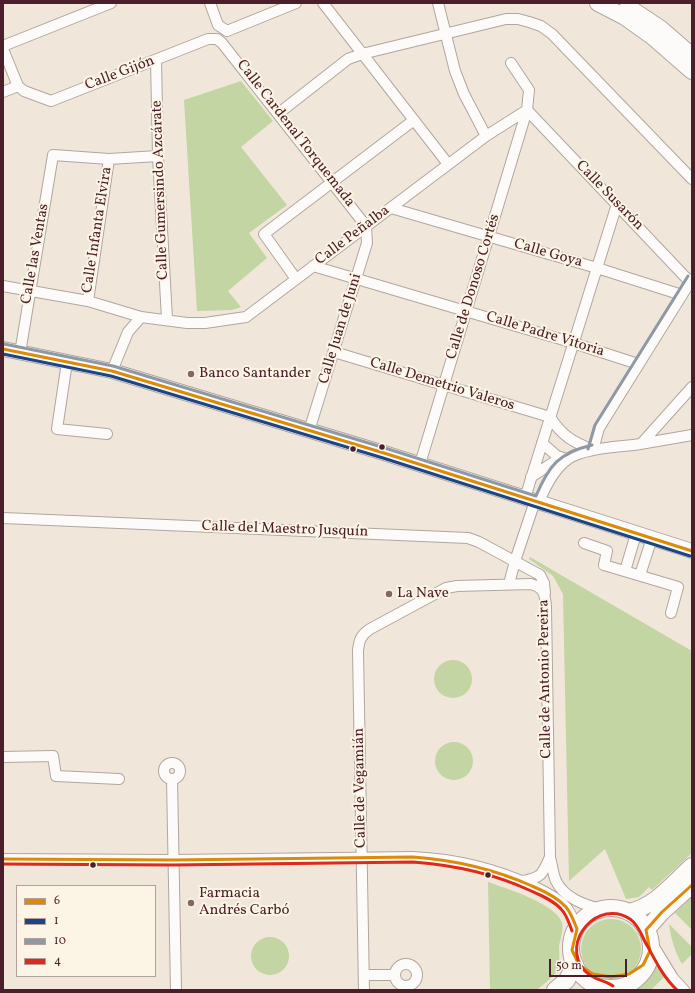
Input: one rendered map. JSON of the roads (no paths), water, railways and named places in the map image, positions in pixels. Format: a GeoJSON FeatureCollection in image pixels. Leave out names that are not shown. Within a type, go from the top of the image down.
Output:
{"type":"FeatureCollection","features":[{"type":"Feature","properties":{"kind":"main road"},"geometry":{"type":"LineString","coordinates":[[598,3],[625,18],[653,37],[692,72]]}},
{"type":"Feature","properties":{"kind":"main road"},"geometry":{"type":"LineString","coordinates":[[621,3],[662,29],[692,56]]}},
{"type":"Feature","properties":{"kind":"main road"},"geometry":{"type":"LineString","coordinates":[[3,349],[112,371],[420,464],[692,551]]}},
{"type":"Feature","properties":{"kind":"main road"},"geometry":{"type":"LineString","coordinates":[[628,912],[638,910],[652,902],[692,866]]}},
{"type":"Feature","properties":{"kind":"main road"},"geometry":{"type":"LineString","coordinates":[[648,936],[662,912],[692,885]]}},
{"type":"Feature","properties":{"kind":"main road"},"geometry":{"type":"LineString","coordinates":[[616,909],[628,912],[639,919],[648,936],[651,952],[645,970],[630,984],[621,987],[608,989],[599,986],[583,986],[583,977],[575,964],[572,948],[573,938],[577,929],[583,920],[592,914],[603,910],[616,909]]}},
{"type":"Feature","properties":{"kind":"main road"},"geometry":{"type":"LineString","coordinates":[[555,990],[567,980],[575,964]]}},
{"type":"Feature","properties":{"kind":"street"},"geometry":{"type":"LineString","coordinates":[[3,46],[111,3]]}},
{"type":"Feature","properties":{"kind":"street"},"geometry":{"type":"LineString","coordinates":[[210,3],[218,25],[227,31],[296,3]]}},
{"type":"Feature","properties":{"kind":"street"},"geometry":{"type":"LineString","coordinates":[[323,3],[448,164]]}},
{"type":"Feature","properties":{"kind":"street"},"geometry":{"type":"LineString","coordinates":[[438,3],[456,71],[464,94],[486,136]]}},
{"type":"Feature","properties":{"kind":"street"},"geometry":{"type":"LineString","coordinates":[[279,114],[348,59],[362,54],[506,19],[518,19],[541,26],[552,34],[692,179]]}},
{"type":"Feature","properties":{"kind":"street","name":"Calle Gijón"},"geometry":{"type":"LineString","coordinates":[[18,86],[24,91],[51,101],[208,39],[217,39],[222,43]]}},
{"type":"Feature","properties":{"kind":"street","name":"Calle Cardenal Torquemada"},"geometry":{"type":"LineString","coordinates":[[222,43],[333,182],[366,226]]}},
{"type":"Feature","properties":{"kind":"street"},"geometry":{"type":"LineString","coordinates":[[3,49],[18,86],[3,92]]}},
{"type":"Feature","properties":{"kind":"street","name":"Calle Gumersindo Azcárate"},"geometry":{"type":"LineString","coordinates":[[156,60],[158,156],[167,320]]}},
{"type":"Feature","properties":{"kind":"street","name":"Calle de Donoso Cortés"},"geometry":{"type":"LineString","coordinates":[[420,464],[527,110],[529,90],[510,63]]}},
{"type":"Feature","properties":{"kind":"street","name":"Calle Peñalba"},"geometry":{"type":"LineString","coordinates":[[3,286],[88,301],[141,317],[186,323],[205,323],[246,316],[486,136],[527,110]]}},
{"type":"Feature","properties":{"kind":"street","name":"Calle Susarón"},"geometry":{"type":"LineString","coordinates":[[527,110],[691,280]]}},
{"type":"Feature","properties":{"kind":"street"},"geometry":{"type":"LineString","coordinates":[[296,279],[264,234],[414,120]]}},
{"type":"Feature","properties":{"kind":"street","name":"Calle las Ventas"},"geometry":{"type":"LineString","coordinates":[[20,353],[53,155],[109,159]]}},
{"type":"Feature","properties":{"kind":"street"},"geometry":{"type":"LineString","coordinates":[[109,159],[158,156]]}},
{"type":"Feature","properties":{"kind":"street","name":"Calle Infanta Elvira"},"geometry":{"type":"LineString","coordinates":[[88,301],[109,159]]}},
{"type":"Feature","properties":{"kind":"street"},"geometry":{"type":"LineString","coordinates":[[509,584],[533,500],[531,477],[617,204]]}},
{"type":"Feature","properties":{"kind":"street","name":"Calle Goya"},"geometry":{"type":"LineString","coordinates":[[391,208],[597,268],[682,295]]}},
{"type":"Feature","properties":{"kind":"street","name":"Calle Juan de Juni"},"geometry":{"type":"LineString","coordinates":[[309,431],[367,244],[366,226]]}},
{"type":"Feature","properties":{"kind":"street","name":"Calle Padre Vitoria"},"geometry":{"type":"LineString","coordinates":[[313,266],[574,343],[638,364]]}},
{"type":"Feature","properties":{"kind":"street"},"geometry":{"type":"LineString","coordinates":[[593,450],[599,428],[691,280]]}},
{"type":"Feature","properties":{"kind":"street"},"geometry":{"type":"LineString","coordinates":[[112,371],[128,332],[141,317]]}},
{"type":"Feature","properties":{"kind":"street","name":"Calle Demetrio Valeros"},"geometry":{"type":"LineString","coordinates":[[334,352],[444,384],[550,418]]}},
{"type":"Feature","properties":{"kind":"street"},"geometry":{"type":"LineString","coordinates":[[67,362],[57,429],[107,434]]}},
{"type":"Feature","properties":{"kind":"street"},"geometry":{"type":"LineString","coordinates":[[641,444],[692,387]]}},
{"type":"Feature","properties":{"kind":"street"},"geometry":{"type":"LineString","coordinates":[[550,418],[557,428],[570,440],[593,450]]}},
{"type":"Feature","properties":{"kind":"street"},"geometry":{"type":"LineString","coordinates":[[531,477],[554,462],[593,450],[641,444],[692,435]]}},
{"type":"Feature","properties":{"kind":"street"},"geometry":{"type":"LineString","coordinates":[[533,500],[567,459],[570,448],[570,440]]}},
{"type":"Feature","properties":{"kind":"street"},"geometry":{"type":"LineString","coordinates":[[542,443],[557,456],[567,459]]}},
{"type":"Feature","properties":{"kind":"street","name":"Calle del Maestro Jusquín"},"geometry":{"type":"LineString","coordinates":[[3,518],[468,538],[479,542],[540,575],[544,583],[545,593]]}},
{"type":"Feature","properties":{"kind":"street"},"geometry":{"type":"LineString","coordinates":[[625,571],[636,534]]}},
{"type":"Feature","properties":{"kind":"street"},"geometry":{"type":"LineString","coordinates":[[640,576],[652,538]]}},
{"type":"Feature","properties":{"kind":"street"},"geometry":{"type":"LineString","coordinates":[[584,543],[607,551],[604,565],[678,586],[671,613]]}},
{"type":"Feature","properties":{"kind":"street","name":"Calle de Antonio Pereira"},"geometry":{"type":"LineString","coordinates":[[370,629],[446,588],[456,586],[531,584],[538,586],[545,593],[550,857],[556,882],[566,894],[587,906],[603,910]]}},
{"type":"Feature","properties":{"kind":"street","name":"Calle de Vegamián"},"geometry":{"type":"LineString","coordinates":[[364,990],[358,651],[361,637],[370,629]]}},
{"type":"Feature","properties":{"kind":"street"},"geometry":{"type":"LineString","coordinates":[[3,757],[53,756],[56,776],[119,779]]}},
{"type":"Feature","properties":{"kind":"street"},"geometry":{"type":"LineString","coordinates":[[172,779],[176,990]]}},
{"type":"Feature","properties":{"kind":"street"},"geometry":{"type":"LineString","coordinates":[[523,881],[536,878],[544,871],[550,857]]}},
{"type":"Feature","properties":{"kind":"street"},"geometry":{"type":"LineString","coordinates":[[3,859],[173,860],[438,858],[482,868],[523,881],[546,892],[565,906],[570,912],[577,929]]}},
{"type":"Feature","properties":{"kind":"street"},"geometry":{"type":"LineString","coordinates":[[648,936],[673,978],[684,990]]}},
{"type":"Feature","properties":{"kind":"street"},"geometry":{"type":"LineString","coordinates":[[364,975],[394,975]]}},
{"type":"Feature","properties":{"kind":"place","name":"Banco Santander"},"geometry":{"type":"Point","coordinates":[191,374]}},
{"type":"Feature","properties":{"kind":"place","name":"La Nave"},"geometry":{"type":"Point","coordinates":[389,594]}},
{"type":"Feature","properties":{"kind":"place","name":"Farmacia Andrés Carbó"},"geometry":{"type":"Point","coordinates":[191,903]}}]}
